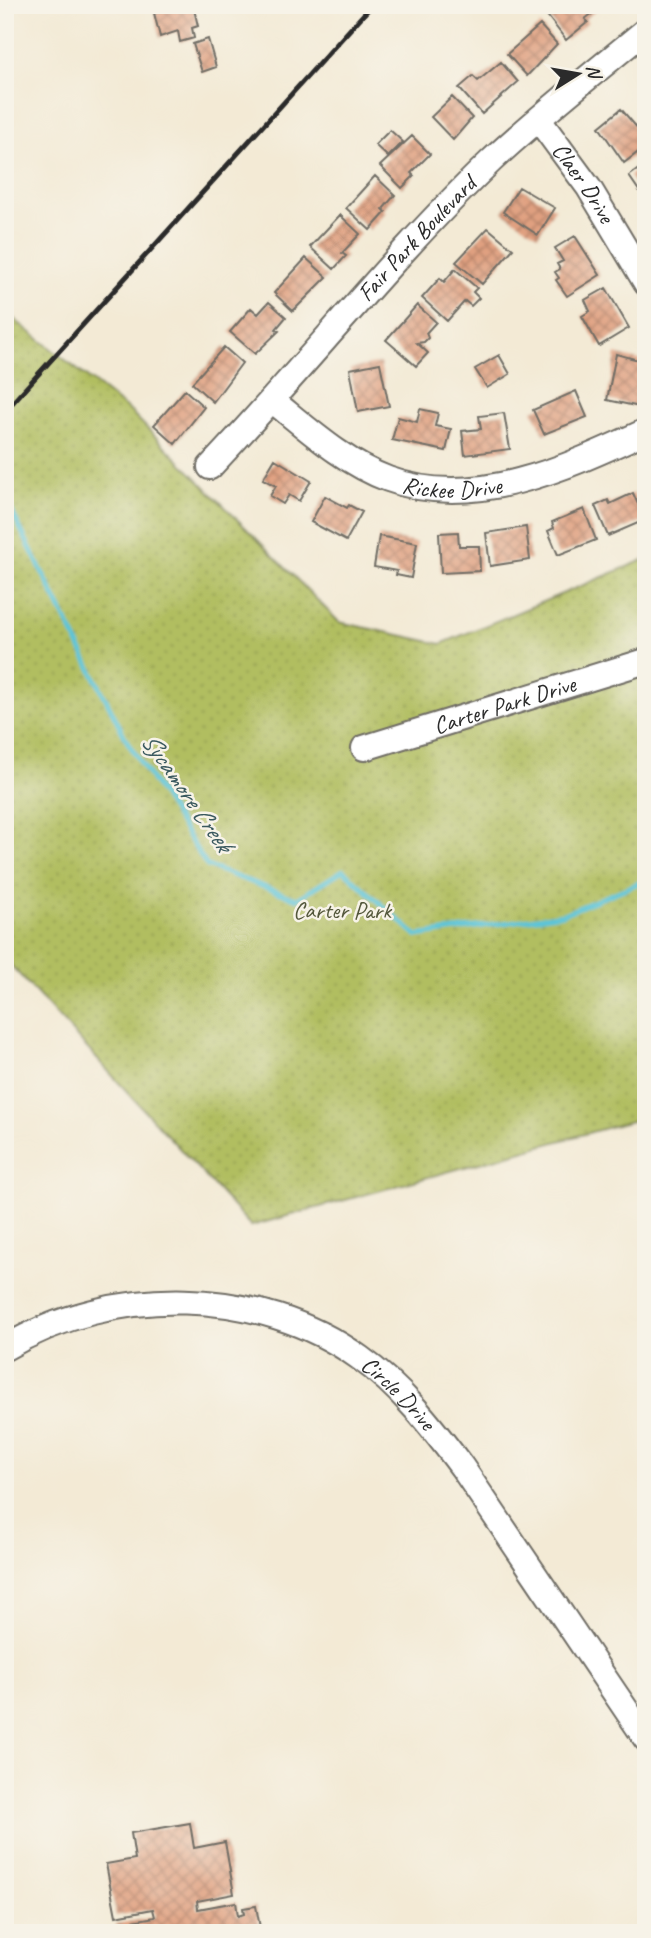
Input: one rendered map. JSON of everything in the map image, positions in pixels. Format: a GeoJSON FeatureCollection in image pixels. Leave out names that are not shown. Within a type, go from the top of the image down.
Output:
{"type":"FeatureCollection","features":[{"type":"Feature","properties":{"kind":"street","name":"Fair Park Boulevard"},"geometry":{"type":"LineString","coordinates":[[210,467],[273,401],[443,210],[539,120],[646,30]]}},
{"type":"Feature","properties":{"kind":"street","name":"Claer Drive"},"geometry":{"type":"LineString","coordinates":[[539,120],[589,188],[646,283]]}},
{"type":"Feature","properties":{"kind":"street","name":"Rickee Drive"},"geometry":{"type":"LineString","coordinates":[[273,401],[329,446],[386,478],[414,488],[448,491],[489,487],[545,473],[646,431]]}},
{"type":"Feature","properties":{"kind":"street","name":"Carter Park Drive"},"geometry":{"type":"LineString","coordinates":[[364,748],[646,662]]}},
{"type":"Feature","properties":{"kind":"street","name":"Circle Drive"},"geometry":{"type":"LineString","coordinates":[[5,1348],[63,1321],[109,1308],[155,1302],[203,1302],[247,1309],[288,1319],[325,1336],[361,1358],[402,1394],[431,1426],[463,1467],[646,1738]]}},
{"type":"Feature","properties":{"kind":"green space","name":"Carter Park"},"geometry":{"type":"Polygon","coordinates":[[[5,312],[132,413],[339,622],[441,644],[646,559],[646,1117],[251,1226],[5,959],[5,312]]]}},
{"type":"Feature","properties":{"kind":"building"},"geometry":{"type":"Polygon","coordinates":[[[157,5],[193,5],[198,26],[192,28],[194,38],[180,42],[178,31],[160,37],[154,13],[159,12],[157,5]]]}},
{"type":"Feature","properties":{"kind":"building"},"geometry":{"type":"Polygon","coordinates":[[[557,5],[595,5],[598,9],[585,19],[588,22],[566,40],[546,14],[557,5]]]}},
{"type":"Feature","properties":{"kind":"building"},"geometry":{"type":"Polygon","coordinates":[[[540,25],[557,44],[527,76],[507,54],[540,25]]]}},
{"type":"Feature","properties":{"kind":"building"},"geometry":{"type":"Polygon","coordinates":[[[208,39],[216,67],[202,72],[193,44],[208,39]]]}},
{"type":"Feature","properties":{"kind":"building"},"geometry":{"type":"Polygon","coordinates":[[[501,62],[518,82],[482,114],[459,88],[473,76],[478,81],[501,62]]]}},
{"type":"Feature","properties":{"kind":"building"},"geometry":{"type":"Polygon","coordinates":[[[452,97],[472,118],[453,140],[431,117],[452,97]]]}},
{"type":"Feature","properties":{"kind":"building"},"geometry":{"type":"Polygon","coordinates":[[[621,109],[646,138],[646,146],[624,163],[599,127],[621,109]]]}},
{"type":"Feature","properties":{"kind":"building"},"geometry":{"type":"Polygon","coordinates":[[[390,130],[403,142],[388,157],[375,145],[390,130]]]}},
{"type":"Feature","properties":{"kind":"building"},"geometry":{"type":"Polygon","coordinates":[[[412,136],[430,154],[411,173],[414,176],[402,188],[380,166],[412,136]]]}},
{"type":"Feature","properties":{"kind":"building"},"geometry":{"type":"Polygon","coordinates":[[[644,165],[646,192],[642,195],[629,176],[644,165]]]}},
{"type":"Feature","properties":{"kind":"building"},"geometry":{"type":"Polygon","coordinates":[[[375,176],[395,195],[383,209],[386,212],[370,230],[346,208],[375,176]]]}},
{"type":"Feature","properties":{"kind":"building"},"geometry":{"type":"Polygon","coordinates":[[[519,187],[555,208],[538,235],[503,212],[519,187]]]}},
{"type":"Feature","properties":{"kind":"building"},"geometry":{"type":"Polygon","coordinates":[[[340,215],[360,234],[342,253],[346,256],[334,269],[310,247],[340,215]]]}},
{"type":"Feature","properties":{"kind":"building"},"geometry":{"type":"Polygon","coordinates":[[[488,228],[513,249],[482,284],[456,262],[488,228]]]}},
{"type":"Feature","properties":{"kind":"building"},"geometry":{"type":"Polygon","coordinates":[[[575,236],[600,275],[567,296],[556,280],[559,278],[555,272],[560,269],[557,264],[563,261],[555,248],[575,236]]]}},
{"type":"Feature","properties":{"kind":"building"},"geometry":{"type":"Polygon","coordinates":[[[306,258],[327,277],[293,311],[274,293],[306,258]]]}},
{"type":"Feature","properties":{"kind":"building"},"geometry":{"type":"Polygon","coordinates":[[[455,269],[477,288],[473,292],[479,298],[471,306],[465,301],[447,321],[422,298],[440,278],[444,282],[455,269]]]}},
{"type":"Feature","properties":{"kind":"building"},"geometry":{"type":"Polygon","coordinates":[[[606,288],[629,328],[599,346],[582,316],[590,311],[585,300],[606,288]]]}},
{"type":"Feature","properties":{"kind":"building"},"geometry":{"type":"Polygon","coordinates":[[[269,302],[286,317],[276,329],[279,331],[255,354],[230,332],[251,308],[258,314],[269,302]]]}},
{"type":"Feature","properties":{"kind":"building"},"geometry":{"type":"Polygon","coordinates":[[[417,305],[436,322],[426,333],[428,338],[417,343],[428,353],[416,366],[386,340],[417,305]]]}},
{"type":"Feature","properties":{"kind":"building"},"geometry":{"type":"Polygon","coordinates":[[[224,347],[242,363],[213,402],[192,383],[224,347]]]}},
{"type":"Feature","properties":{"kind":"building"},"geometry":{"type":"Polygon","coordinates":[[[616,354],[646,362],[640,407],[607,400],[616,354]]]}},
{"type":"Feature","properties":{"kind":"building"},"geometry":{"type":"Polygon","coordinates":[[[499,355],[510,374],[487,388],[475,369],[499,355]]]}},
{"type":"Feature","properties":{"kind":"building"},"geometry":{"type":"Polygon","coordinates":[[[380,363],[389,406],[358,412],[350,369],[380,363]]]}},
{"type":"Feature","properties":{"kind":"building"},"geometry":{"type":"Polygon","coordinates":[[[185,390],[204,407],[175,444],[154,425],[185,390]]]}},
{"type":"Feature","properties":{"kind":"building"},"geometry":{"type":"Polygon","coordinates":[[[576,391],[587,417],[544,434],[533,410],[576,391]]]}},
{"type":"Feature","properties":{"kind":"building"},"geometry":{"type":"Polygon","coordinates":[[[420,409],[438,413],[435,426],[451,429],[446,451],[392,440],[398,417],[417,422],[420,409]]]}},
{"type":"Feature","properties":{"kind":"building"},"geometry":{"type":"Polygon","coordinates":[[[504,413],[510,449],[465,455],[462,431],[481,429],[479,416],[504,413]]]}},
{"type":"Feature","properties":{"kind":"building"},"geometry":{"type":"Polygon","coordinates":[[[275,459],[311,481],[299,501],[289,495],[283,504],[270,496],[276,486],[263,479],[275,459]]]}},
{"type":"Feature","properties":{"kind":"building"},"geometry":{"type":"Polygon","coordinates":[[[646,479],[646,496],[639,482],[646,479]]]}},
{"type":"Feature","properties":{"kind":"building"},"geometry":{"type":"Polygon","coordinates":[[[633,493],[645,520],[608,536],[595,506],[608,500],[610,504],[633,493]]]}},
{"type":"Feature","properties":{"kind":"building"},"geometry":{"type":"Polygon","coordinates":[[[325,496],[347,508],[349,505],[362,512],[346,541],[311,522],[325,496]]]}},
{"type":"Feature","properties":{"kind":"building"},"geometry":{"type":"Polygon","coordinates":[[[584,509],[596,540],[558,555],[548,531],[554,528],[552,522],[584,509]]]}},
{"type":"Feature","properties":{"kind":"building"},"geometry":{"type":"Polygon","coordinates":[[[526,527],[530,560],[490,566],[486,533],[526,527]]]}},
{"type":"Feature","properties":{"kind":"building"},"geometry":{"type":"Polygon","coordinates":[[[458,532],[459,546],[479,546],[480,571],[441,573],[439,533],[458,532]]]}},
{"type":"Feature","properties":{"kind":"building"},"geometry":{"type":"Polygon","coordinates":[[[379,536],[417,543],[411,578],[396,575],[397,571],[374,567],[379,536]]]}},
{"type":"Feature","properties":{"kind":"building"},"geometry":{"type":"Polygon","coordinates":[[[190,1823],[194,1848],[225,1842],[234,1894],[197,1901],[198,1909],[236,1902],[238,1916],[244,1914],[243,1908],[256,1906],[261,1933],[117,1933],[116,1924],[155,1917],[153,1909],[116,1916],[106,1864],[135,1859],[131,1833],[190,1823]]]}},
{"type":"Feature","properties":{"kind":"waterway","name":"Sycamore Creek"},"geometry":{"type":"LineString","coordinates":[[5,498],[127,741],[207,866],[297,899],[343,870],[417,936],[563,914],[646,880]]}},
{"type":"Feature","properties":{"kind":"railway"},"geometry":{"type":"LineString","coordinates":[[5,411],[372,5]]}}]}
